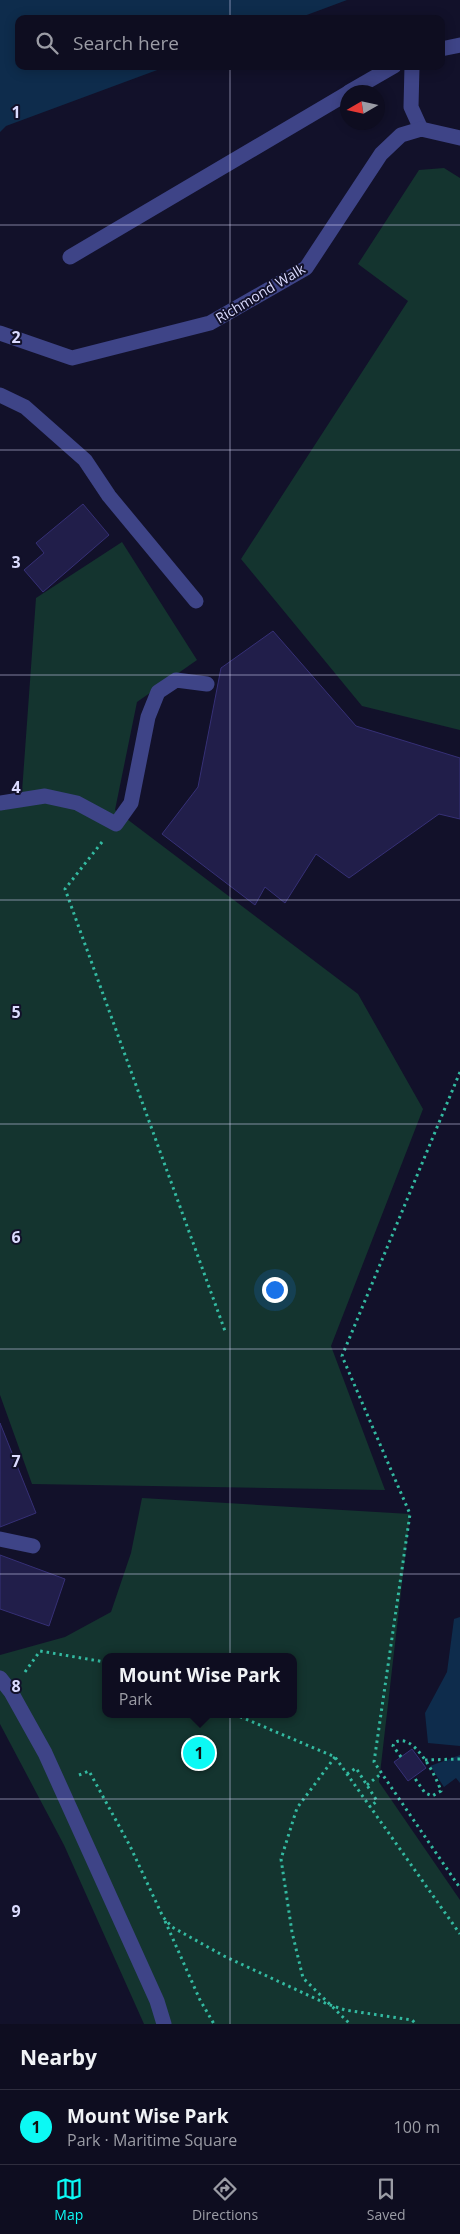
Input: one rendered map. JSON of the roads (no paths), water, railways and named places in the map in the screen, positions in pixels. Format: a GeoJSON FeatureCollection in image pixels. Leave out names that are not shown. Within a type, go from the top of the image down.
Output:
{"type":"FeatureCollection","features":[{"type":"Feature","properties":{"kind":"street"},"geometry":{"type":"LineString","coordinates":[[445,48],[460,45]]}},
{"type":"Feature","properties":{"kind":"street"},"geometry":{"type":"LineString","coordinates":[[362,85],[387,70]]}},
{"type":"Feature","properties":{"kind":"street"},"geometry":{"type":"LineString","coordinates":[[412,70],[412,107],[421,129],[460,138]]}},
{"type":"Feature","properties":{"kind":"street"},"geometry":{"type":"LineString","coordinates":[[70,257],[340,98]]}},
{"type":"Feature","properties":{"kind":"street","name":"Richmond Walk"},"geometry":{"type":"LineString","coordinates":[[0,333],[72,358],[210,323],[306,268],[381,154],[401,135],[421,129]]}},
{"type":"Feature","properties":{"kind":"street"},"geometry":{"type":"LineString","coordinates":[[0,395],[25,407],[85,460],[110,496],[196,601]]}},
{"type":"Feature","properties":{"kind":"street"},"geometry":{"type":"LineString","coordinates":[[0,803],[45,796],[77,803],[116,824],[131,803],[148,717],[158,692],[176,680],[207,684]]}},
{"type":"Feature","properties":{"kind":"street"},"geometry":{"type":"LineString","coordinates":[[0,1539],[33,1546]]}},
{"type":"Feature","properties":{"kind":"street"},"geometry":{"type":"LineString","coordinates":[[0,1678],[11,1692],[58,1782],[157,2001],[164,2024]]}},
{"type":"Feature","properties":{"kind":"water"},"geometry":{"type":"Polygon","coordinates":[[[0,0],[347,0],[307,15],[15,15],[15,70],[157,70],[6,126],[0,132],[0,0]]]}},
{"type":"Feature","properties":{"kind":"water"},"geometry":{"type":"Polygon","coordinates":[[[460,1617],[460,1746],[428,1743],[425,1713],[447,1672],[454,1619],[460,1617]]]}},
{"type":"Feature","properties":{"kind":"water"},"geometry":{"type":"Polygon","coordinates":[[[460,1755],[460,1783],[456,1778],[444,1787],[430,1766],[460,1755]]]}},
{"type":"Feature","properties":{"kind":"place","name":"Mount Wise Park"},"geometry":{"type":"Point","coordinates":[199,1753]}}]}
